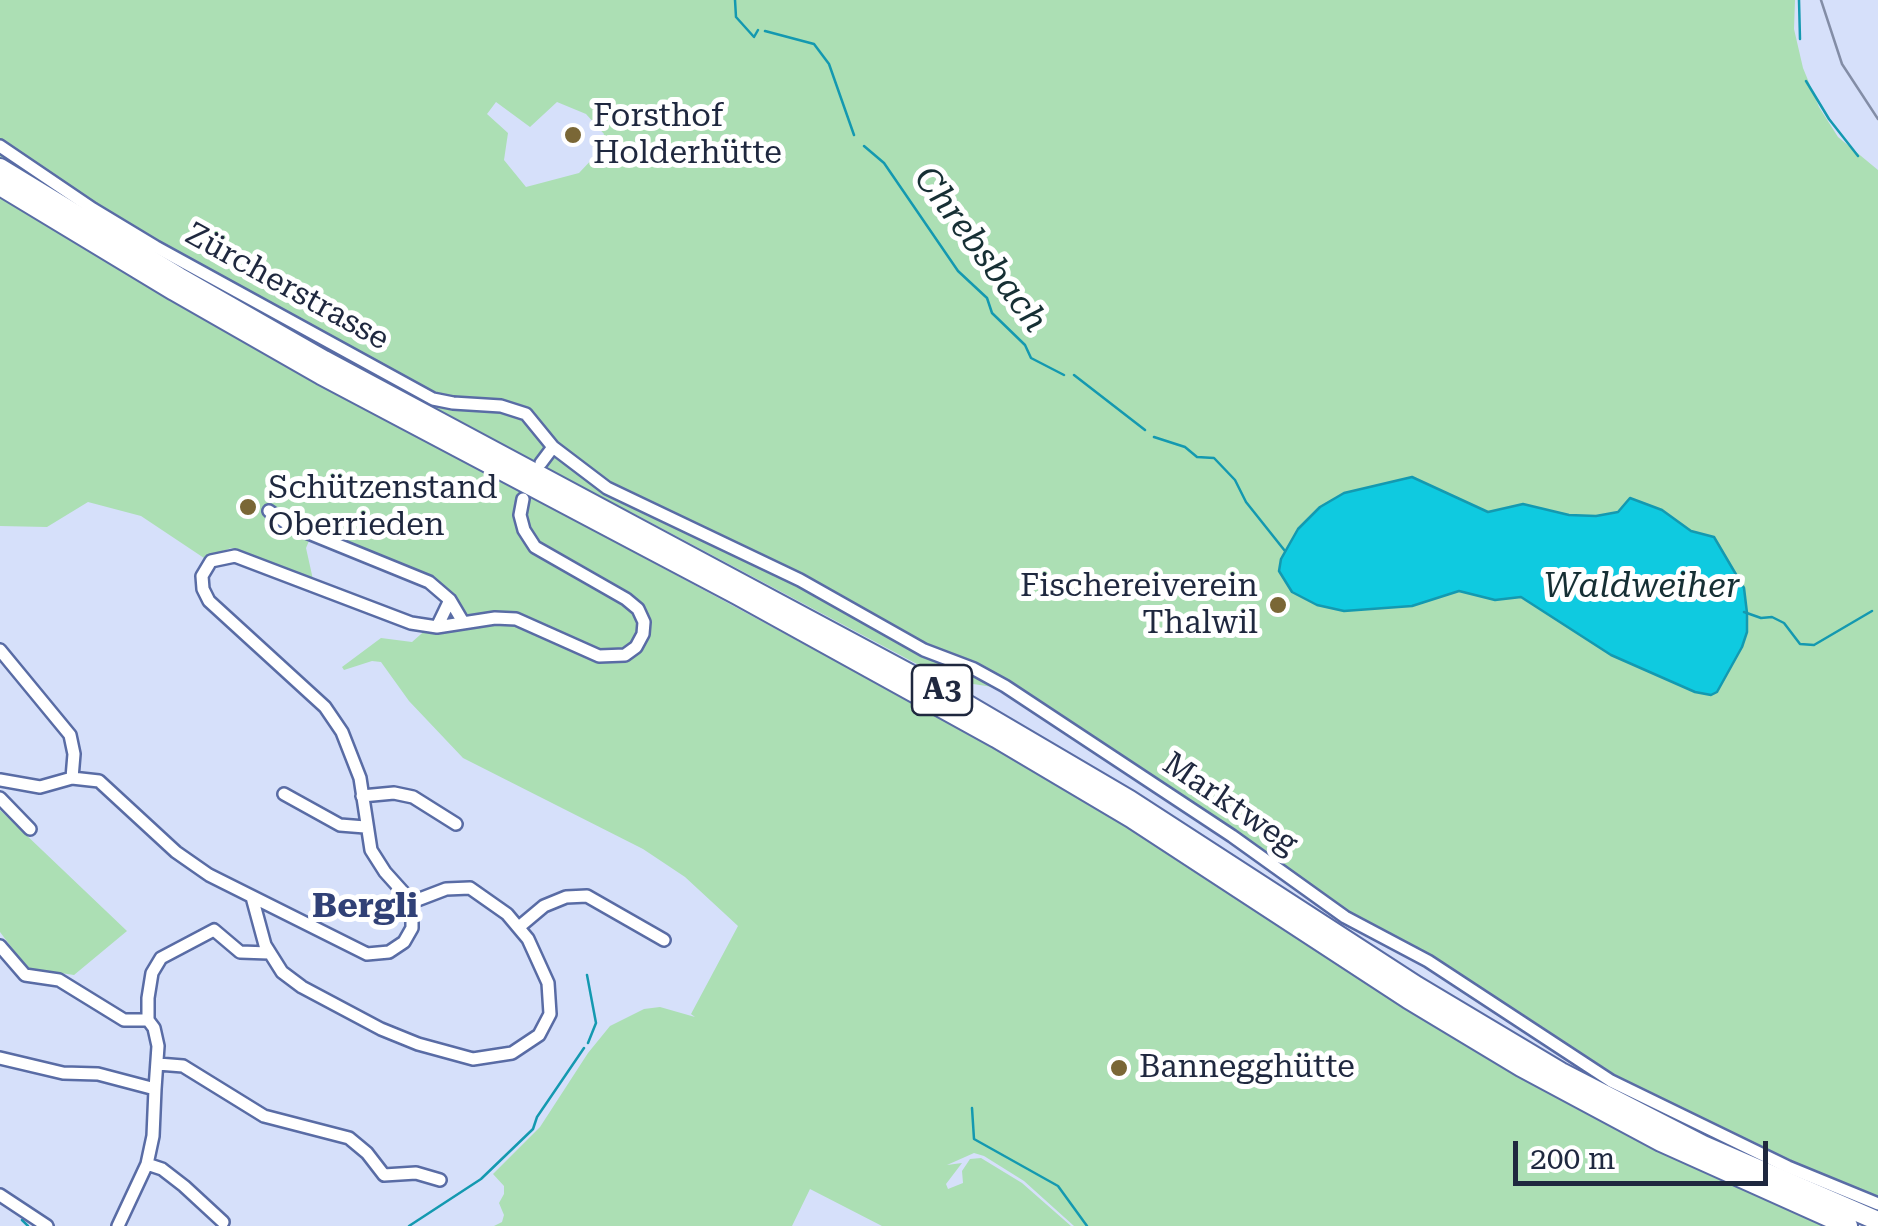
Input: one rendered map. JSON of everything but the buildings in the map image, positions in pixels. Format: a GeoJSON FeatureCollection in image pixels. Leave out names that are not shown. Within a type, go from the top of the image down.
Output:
{"type":"FeatureCollection","features":[{"type":"Feature","properties":{"kind":"highway","name":"A3"},"geometry":{"type":"LineString","coordinates":[[0,168],[324,360],[970,706],[1130,800],[1418,986],[1560,1072],[1703,1145],[1878,1221]]}},
{"type":"Feature","properties":{"kind":"highway","name":"A3"},"geometry":{"type":"LineString","coordinates":[[0,186],[174,292],[321,375],[996,738],[1146,828],[1445,1022],[1548,1082],[1702,1161],[1848,1226]]}},
{"type":"Feature","properties":{"kind":"street","name":"Zürcherstrasse"},"geometry":{"type":"LineString","coordinates":[[0,146],[156,247],[433,398],[454,404],[501,406],[526,414],[554,447]]}},
{"type":"Feature","properties":{"kind":"street"},"geometry":{"type":"LineString","coordinates":[[541,462],[554,447]]}},
{"type":"Feature","properties":{"kind":"street","name":"Marktweg"},"geometry":{"type":"LineString","coordinates":[[554,447],[607,488],[787,574],[924,650],[974,669],[1004,686],[1232,836],[1345,916],[1440,969],[1612,1081],[1788,1167],[1878,1204]]}},
{"type":"Feature","properties":{"kind":"street"},"geometry":{"type":"LineString","coordinates":[[0,780],[40,788],[72,778],[99,781],[176,852],[209,875],[367,954],[378,955],[397,948],[409,935],[414,921],[412,902],[376,860],[365,827],[352,754],[325,706],[209,601],[202,588],[202,576],[211,561],[235,556],[393,617],[437,627],[494,618],[516,620],[598,656],[625,656],[644,634],[638,609],[535,547],[520,515],[524,499]]}},
{"type":"Feature","properties":{"kind":"street"},"geometry":{"type":"LineString","coordinates":[[269,510],[290,525],[415,575],[450,600],[463,622]]}},
{"type":"Feature","properties":{"kind":"street"},"geometry":{"type":"LineString","coordinates":[[437,627],[450,600]]}},
{"type":"Feature","properties":{"kind":"street"},"geometry":{"type":"LineString","coordinates":[[0,650],[70,735],[74,754],[72,778]]}},
{"type":"Feature","properties":{"kind":"street"},"geometry":{"type":"LineString","coordinates":[[362,796],[394,793],[413,797],[456,824]]}},
{"type":"Feature","properties":{"kind":"street"},"geometry":{"type":"LineString","coordinates":[[284,794],[340,825],[365,827]]}},
{"type":"Feature","properties":{"kind":"street"},"geometry":{"type":"LineString","coordinates":[[0,798],[30,829]]}},
{"type":"Feature","properties":{"kind":"street"},"geometry":{"type":"LineString","coordinates":[[252,898],[269,953],[290,979],[382,1029],[441,1052],[487,1059],[512,1053],[532,1041],[550,1014],[550,995],[544,972],[519,927],[492,901],[470,888],[446,889],[412,902]]}},
{"type":"Feature","properties":{"kind":"street"},"geometry":{"type":"LineString","coordinates":[[519,927],[544,906],[566,897],[588,896],[664,940]]}},
{"type":"Feature","properties":{"kind":"street"},"geometry":{"type":"LineString","coordinates":[[118,1226],[148,1164],[153,1136],[158,1064],[154,1028],[148,1020],[152,973],[161,958],[214,930],[240,952],[269,953]]}},
{"type":"Feature","properties":{"kind":"street"},"geometry":{"type":"LineString","coordinates":[[0,946],[25,975],[59,980],[124,1020],[148,1020]]}},
{"type":"Feature","properties":{"kind":"street"},"geometry":{"type":"LineString","coordinates":[[0,1058],[63,1073],[98,1074],[155,1089]]}},
{"type":"Feature","properties":{"kind":"street"},"geometry":{"type":"LineString","coordinates":[[158,1064],[183,1066],[264,1116],[349,1138],[359,1144],[384,1175],[416,1173],[440,1180]]}},
{"type":"Feature","properties":{"kind":"street"},"geometry":{"type":"LineString","coordinates":[[148,1164],[162,1169],[184,1186],[223,1222]]}},
{"type":"Feature","properties":{"kind":"street"},"geometry":{"type":"LineString","coordinates":[[0,1196],[47,1226]]}},
{"type":"Feature","properties":{"kind":"green space"},"geometry":{"type":"Polygon","coordinates":[[[0,0],[1795,0],[1794,29],[1803,68],[1819,107],[1838,137],[1878,170],[1878,1200],[1640,1091],[1483,988],[1340,907],[1019,691],[947,680],[629,511],[613,541],[991,745],[1111,817],[1461,1042],[1575,1108],[1826,1226],[1074,1226],[1024,1181],[974,1153],[947,1165],[962,1163],[946,1184],[948,1189],[963,1183],[962,1171],[970,1159],[981,1158],[1022,1183],[1071,1226],[882,1226],[810,1189],[792,1226],[494,1226],[502,1222],[504,1215],[499,1203],[504,1186],[493,1174],[540,1127],[588,1053],[610,1026],[644,1009],[660,1007],[695,1017],[691,1014],[738,926],[685,877],[643,849],[463,758],[409,701],[381,662],[344,670],[342,667],[381,638],[412,642],[429,627],[463,622],[441,591],[312,534],[306,548],[314,584],[231,548],[204,558],[141,516],[88,502],[47,527],[0,526],[0,0]],[[496,102],[487,114],[508,133],[504,160],[526,187],[579,173],[596,155],[604,134],[586,114],[557,102],[530,127],[496,102]],[[1412,477],[1344,493],[1320,507],[1298,529],[1281,559],[1412,606],[1459,591],[1495,600],[1521,597],[1611,655],[1696,692],[1717,692],[1742,647],[1747,613],[1714,537],[1691,531],[1662,510],[1569,515],[1523,504],[1488,512],[1412,477]]]}},
{"type":"Feature","properties":{"kind":"green space"},"geometry":{"type":"Polygon","coordinates":[[[0,810],[127,931],[74,975],[27,968],[0,932],[0,810]]]}},
{"type":"Feature","properties":{"kind":"water","name":"Waldweiher"},"geometry":{"type":"Polygon","coordinates":[[[1412,477],[1488,512],[1523,504],[1569,515],[1596,516],[1618,512],[1630,498],[1662,510],[1691,531],[1714,537],[1744,588],[1747,613],[1742,647],[1717,692],[1695,692],[1611,655],[1521,597],[1495,600],[1459,591],[1412,606],[1344,611],[1317,605],[1292,592],[1279,571],[1281,559],[1298,529],[1320,507],[1344,493],[1412,477]]]}},
{"type":"Feature","properties":{"kind":"waterway","name":"Chrebsbach"},"geometry":{"type":"LineString","coordinates":[[735,0],[736,17],[754,37],[758,30]]}},
{"type":"Feature","properties":{"kind":"waterway"},"geometry":{"type":"LineString","coordinates":[[1799,0],[1800,39]]}},
{"type":"Feature","properties":{"kind":"waterway","name":"Chrebsbach"},"geometry":{"type":"LineString","coordinates":[[765,31],[814,44],[829,64],[854,135]]}},
{"type":"Feature","properties":{"kind":"waterway"},"geometry":{"type":"LineString","coordinates":[[1806,81],[1858,156]]}},
{"type":"Feature","properties":{"kind":"waterway","name":"Chrebsbach"},"geometry":{"type":"LineString","coordinates":[[864,146],[884,163],[958,271],[987,298],[992,313],[1025,345],[1031,358],[1064,375]]}},
{"type":"Feature","properties":{"kind":"waterway","name":"Chrebsbach"},"geometry":{"type":"LineString","coordinates":[[1074,375],[1145,430]]}},
{"type":"Feature","properties":{"kind":"waterway","name":"Chrebsbach"},"geometry":{"type":"LineString","coordinates":[[1154,437],[1185,447],[1197,457],[1214,458],[1235,480],[1246,502],[1285,551]]}},
{"type":"Feature","properties":{"kind":"waterway","name":"Chrebsbach"},"geometry":{"type":"LineString","coordinates":[[1744,612],[1772,617],[1784,623],[1800,644],[1814,645],[1872,611]]}},
{"type":"Feature","properties":{"kind":"waterway"},"geometry":{"type":"LineString","coordinates":[[587,975],[596,1023],[588,1043]]}},
{"type":"Feature","properties":{"kind":"waterway"},"geometry":{"type":"LineString","coordinates":[[409,1226],[481,1179],[533,1129],[537,1117],[584,1048]]}},
{"type":"Feature","properties":{"kind":"waterway"},"geometry":{"type":"LineString","coordinates":[[972,1108],[974,1139],[1058,1186],[1087,1226]]}},
{"type":"Feature","properties":{"kind":"waterway"},"geometry":{"type":"LineString","coordinates":[[22,1220],[28,1226]]}},
{"type":"Feature","properties":{"kind":"railway"},"geometry":{"type":"LineString","coordinates":[[1821,0],[1842,64],[1878,119]]}},
{"type":"Feature","properties":{"kind":"place","name":"Forsthof Holderhütte"},"geometry":{"type":"Point","coordinates":[573,135]}},
{"type":"Feature","properties":{"kind":"place","name":"Schützenstand Oberrieden"},"geometry":{"type":"Point","coordinates":[248,507]}},
{"type":"Feature","properties":{"kind":"place","name":"Fischereiverein Thalwil"},"geometry":{"type":"Point","coordinates":[1278,605]}},
{"type":"Feature","properties":{"kind":"place","name":"Bannegghütte"},"geometry":{"type":"Point","coordinates":[1119,1068]}},
{"type":"Feature","properties":{"kind":"district","name":"Bergli"},"geometry":{"type":"Point","coordinates":[365,907]}}]}
